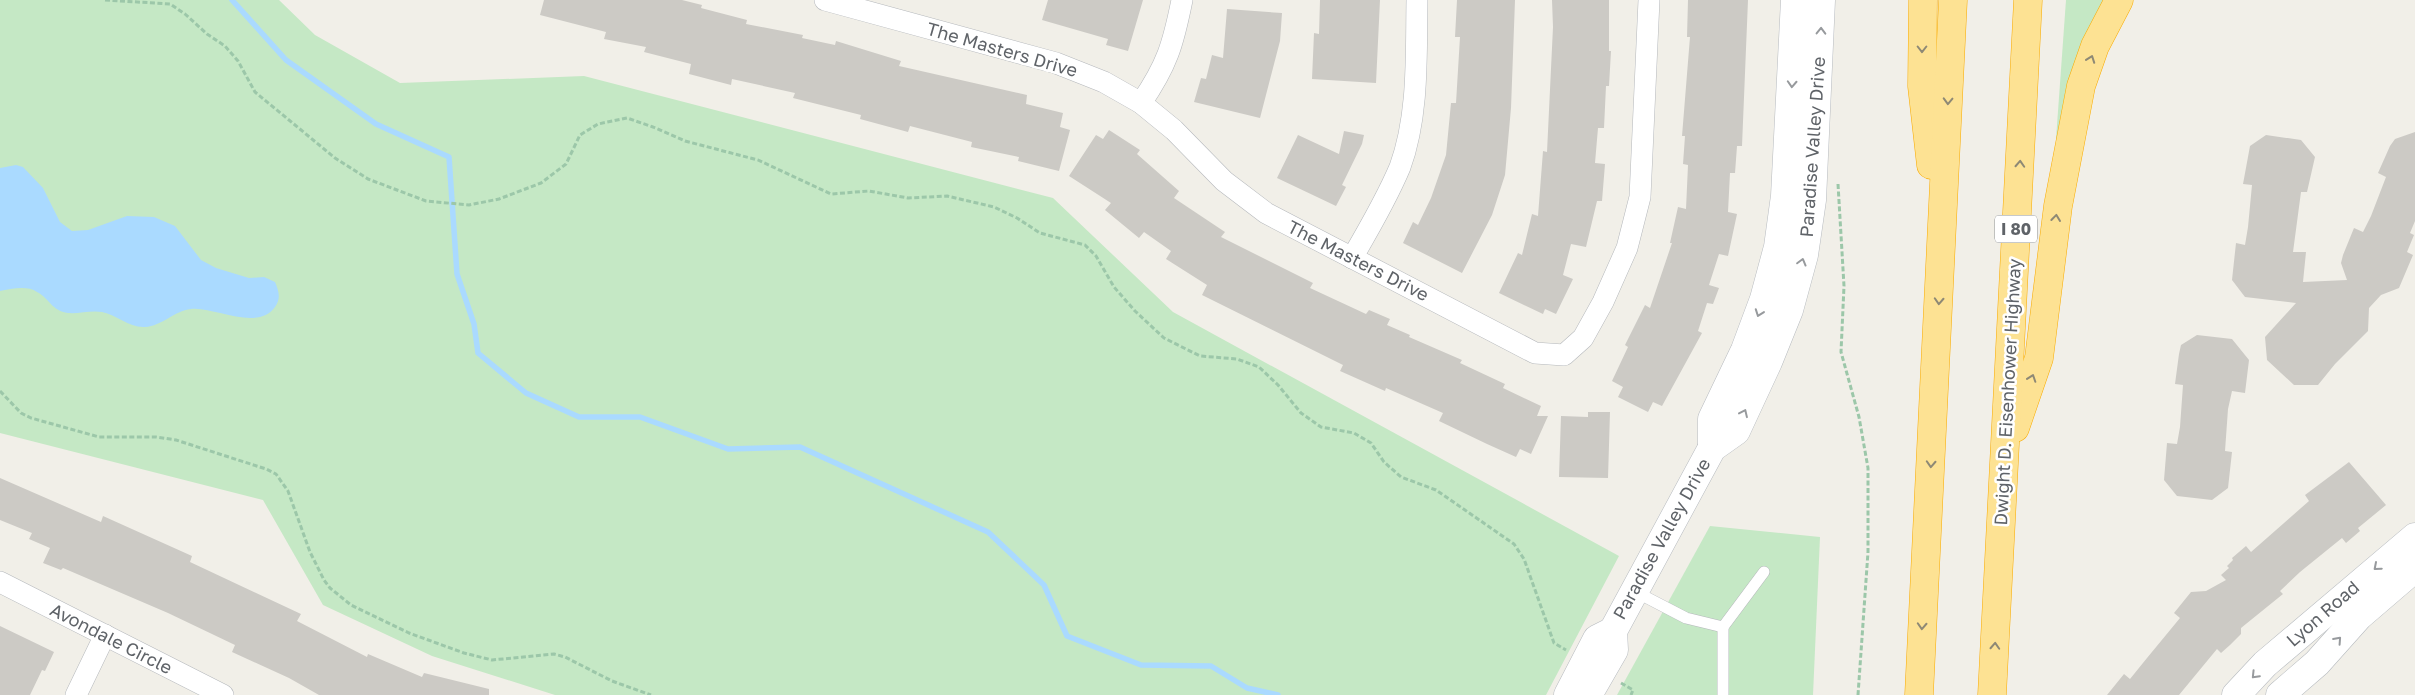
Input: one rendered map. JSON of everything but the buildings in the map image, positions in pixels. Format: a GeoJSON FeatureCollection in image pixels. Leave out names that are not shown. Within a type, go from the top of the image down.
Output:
{"type":"FeatureCollection","features":[{"type":"Feature","properties":{"kind":"highway"},"geometry":{"type":"LineString","coordinates":[[1923,0],[1922,86],[1942,253]]}},
{"type":"Feature","properties":{"kind":"highway"},"geometry":{"type":"LineString","coordinates":[[1919,695],[1953,0]]}},
{"type":"Feature","properties":{"kind":"highway","name":"Dwight D. Eisenhower Highway"},"geometry":{"type":"LineString","coordinates":[[1992,695],[2028,0]]}},
{"type":"Feature","properties":{"kind":"highway"},"geometry":{"type":"LineString","coordinates":[[2005,457],[2039,358],[2058,206],[2081,86],[2095,46],[2119,0]]}},
{"type":"Feature","properties":{"kind":"street","name":"The Masters Drive"},"geometry":{"type":"LineString","coordinates":[[825,0],[1056,63],[1104,82],[1141,104],[1174,130],[1224,181],[1266,213],[1535,353],[1564,355],[1583,338],[1603,302],[1627,248],[1640,197],[1649,0]]}},
{"type":"Feature","properties":{"kind":"street"},"geometry":{"type":"LineString","coordinates":[[1141,104],[1162,72],[1174,39],[1182,0]]}},
{"type":"Feature","properties":{"kind":"street"},"geometry":{"type":"LineString","coordinates":[[1352,258],[1400,167],[1410,131],[1415,86],[1417,0]]}},
{"type":"Feature","properties":{"kind":"street","name":"Paradise Valley Drive"},"geometry":{"type":"LineString","coordinates":[[1712,448],[1712,419],[1745,350],[1764,299],[1778,247],[1787,176],[1795,0]]}},
{"type":"Feature","properties":{"kind":"street","name":"Paradise Valley Drive"},"geometry":{"type":"LineString","coordinates":[[1588,695],[1614,650],[1613,631],[1712,448],[1736,431],[1768,362],[1789,310],[1804,255],[1812,200],[1821,0]]}},
{"type":"Feature","properties":{"kind":"street","name":"Lyon Road"},"geometry":{"type":"LineString","coordinates":[[2236,695],[2265,664],[2415,537]]}},
{"type":"Feature","properties":{"kind":"street","name":"Lyon Road"},"geometry":{"type":"LineString","coordinates":[[2280,695],[2317,663],[2359,616],[2415,568]]}},
{"type":"Feature","properties":{"kind":"street","name":"Avondale Circle"},"geometry":{"type":"LineString","coordinates":[[0,582],[223,695]]}},
{"type":"Feature","properties":{"kind":"street","name":"Paradise Valley Drive"},"geometry":{"type":"LineString","coordinates":[[1568,695],[1597,639],[1613,631]]}},
{"type":"Feature","properties":{"kind":"street"},"geometry":{"type":"LineString","coordinates":[[76,695],[105,635]]}},
{"type":"Feature","properties":{"kind":"lane"},"geometry":{"type":"LineString","coordinates":[[1722,695],[1723,627],[1764,572]]}},
{"type":"Feature","properties":{"kind":"lane"},"geometry":{"type":"LineString","coordinates":[[1634,591],[1686,618],[1723,627]]}},
{"type":"Feature","properties":{"kind":"path"},"geometry":{"type":"LineString","coordinates":[[105,0],[170,4],[225,46],[238,61],[256,92],[335,158],[368,179],[426,201],[466,205],[499,199],[541,183],[566,164],[580,135],[598,124],[627,118],[685,141],[758,160],[831,194],[869,191],[908,198],[948,196],[994,207],[1018,218],[1040,233],[1084,245],[1096,256],[1114,287],[1135,312],[1164,338],[1200,356],[1238,359],[1260,367],[1301,413],[1322,427],[1354,433],[1371,443],[1384,462],[1401,477],[1436,490],[1514,544],[1524,559],[1554,643],[1571,654]]}},
{"type":"Feature","properties":{"kind":"path"},"geometry":{"type":"LineString","coordinates":[[1838,183],[1844,286],[1841,352],[1859,417],[1868,468],[1868,552],[1858,695]]}},
{"type":"Feature","properties":{"kind":"path"},"geometry":{"type":"LineString","coordinates":[[0,391],[21,413],[31,418],[99,437],[156,436],[176,440],[201,446],[276,474],[288,491],[310,552],[330,588],[350,604],[409,633],[464,653],[492,660],[554,654],[565,657],[612,681],[651,695]]}},
{"type":"Feature","properties":{"kind":"green space"},"geometry":{"type":"Polygon","coordinates":[[[0,0],[279,0],[315,35],[400,83],[584,76],[1053,198],[1173,312],[1619,556],[1546,695],[555,695],[432,656],[323,605],[263,500],[0,433],[0,0]]]}},
{"type":"Feature","properties":{"kind":"green space"},"geometry":{"type":"Polygon","coordinates":[[[2066,0],[2111,0],[2063,141],[2056,139],[2066,0]]]}},
{"type":"Feature","properties":{"kind":"green space"},"geometry":{"type":"Polygon","coordinates":[[[1710,526],[1820,537],[1813,695],[1617,695],[1710,526]]]}},
{"type":"Feature","properties":{"kind":"water"},"geometry":{"type":"Polygon","coordinates":[[[16,165],[23,167],[43,188],[60,222],[72,231],[88,230],[127,216],[154,217],[175,226],[201,260],[216,268],[249,278],[264,277],[275,282],[279,295],[277,304],[267,314],[257,317],[246,318],[191,309],[185,310],[157,324],[139,327],[102,312],[63,312],[33,290],[19,288],[0,291],[0,168],[16,165]]]}},
{"type":"Feature","properties":{"kind":"waterway"},"geometry":{"type":"LineString","coordinates":[[232,0],[286,60],[376,124],[449,157],[457,274],[474,324],[478,353],[526,393],[579,417],[640,417],[728,449],[800,447],[988,532],[1044,585],[1067,636],[1141,665],[1211,666],[1247,688],[1278,695]]}}]}
